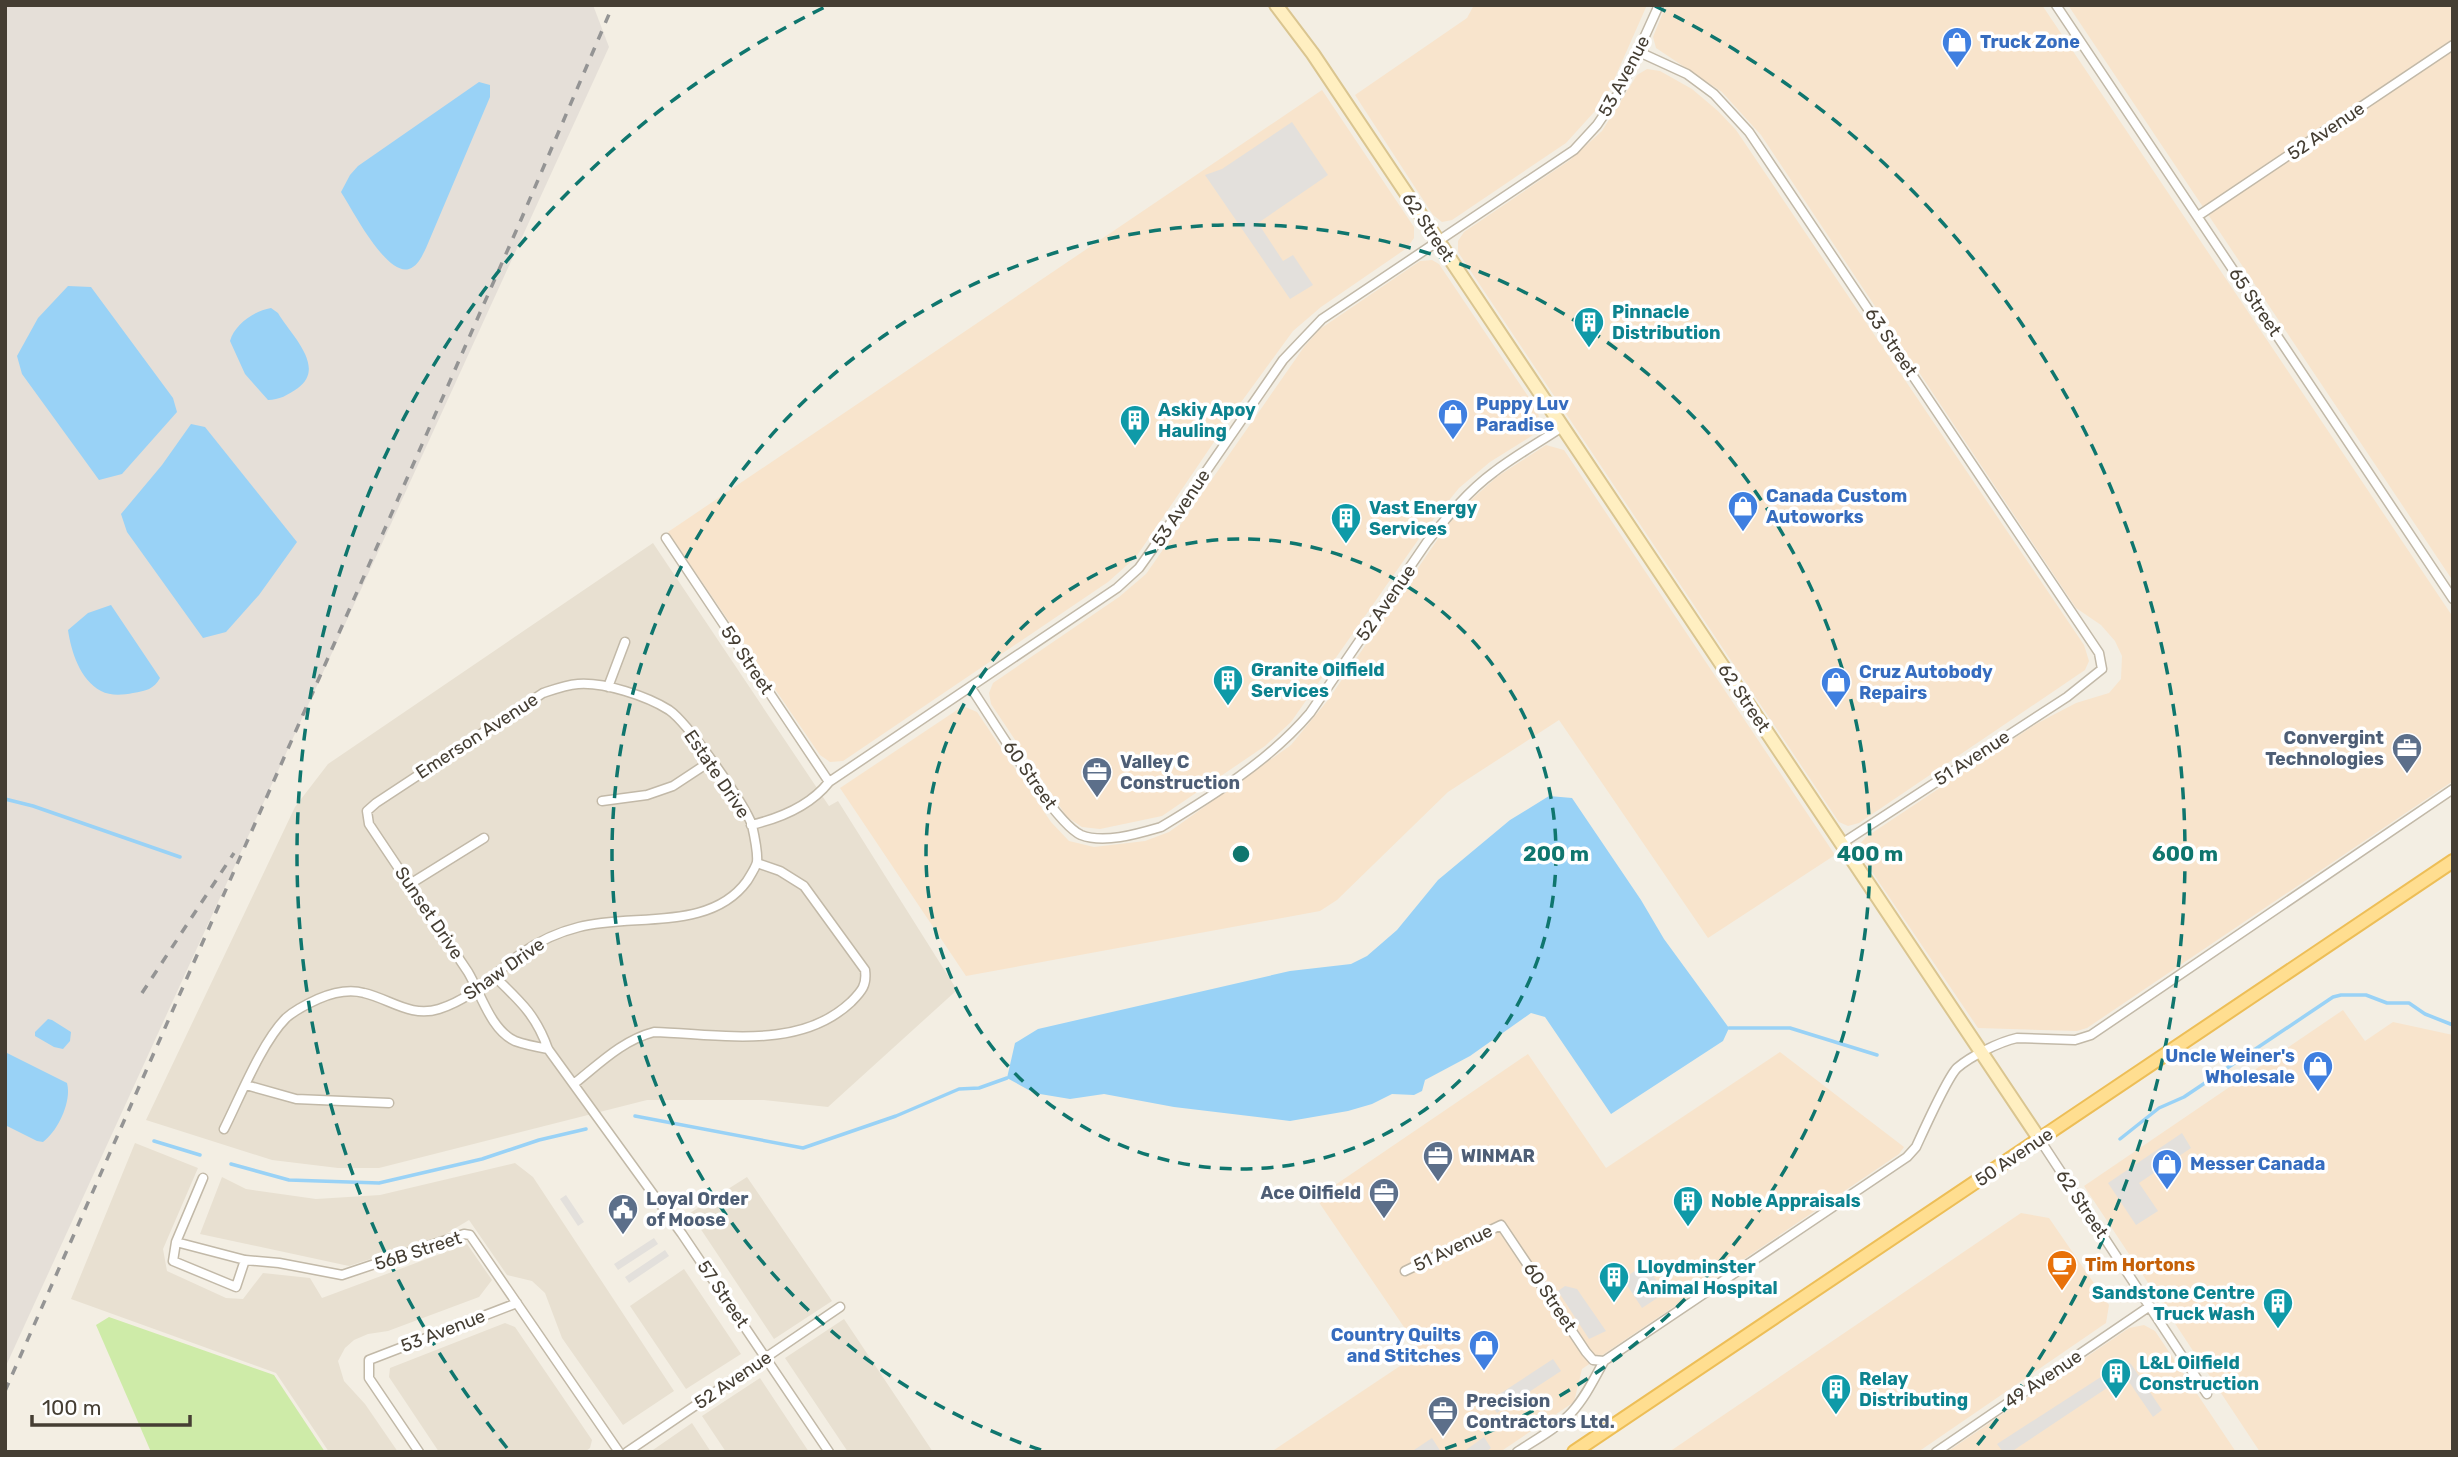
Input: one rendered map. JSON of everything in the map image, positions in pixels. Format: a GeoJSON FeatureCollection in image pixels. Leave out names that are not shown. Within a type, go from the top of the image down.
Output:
{"type":"FeatureCollection","features":[{"type":"Feature","properties":{"kind":"main road","name":"62 Street"},"geometry":{"type":"LineString","coordinates":[[1276,5],[1313,54],[2040,1140]]}},
{"type":"Feature","properties":{"kind":"main road","name":"50 Avenue"},"geometry":{"type":"LineString","coordinates":[[1574,1452],[2453,861]]}},
{"type":"Feature","properties":{"kind":"street","name":"53 Avenue"},"geometry":{"type":"LineString","coordinates":[[751,825],[771,821],[818,795],[829,782],[1097,602],[1139,568],[1236,425],[1297,342],[1322,320],[1574,150],[1612,104],[1659,5]]}},
{"type":"Feature","properties":{"kind":"street","name":"65 Street"},"geometry":{"type":"LineString","coordinates":[[2056,5],[2453,599]]}},
{"type":"Feature","properties":{"kind":"street","name":"52 Avenue"},"geometry":{"type":"LineString","coordinates":[[2198,216],[2453,46]]}},
{"type":"Feature","properties":{"kind":"street","name":"63 Street"},"geometry":{"type":"LineString","coordinates":[[1639,52],[1687,74],[1714,94],[1749,132],[2092,640],[2099,653],[2102,669]]}},
{"type":"Feature","properties":{"kind":"street","name":"52 Avenue"},"geometry":{"type":"LineString","coordinates":[[1106,838],[1140,834],[1161,827],[1271,753],[1310,713],[1446,518],[1494,472],[1562,427]]}},
{"type":"Feature","properties":{"kind":"street","name":"59 Street"},"geometry":{"type":"LineString","coordinates":[[666,538],[829,782]]}},
{"type":"Feature","properties":{"kind":"street"},"geometry":{"type":"LineString","coordinates":[[608,687],[625,642]]}},
{"type":"Feature","properties":{"kind":"street","name":"51 Avenue"},"geometry":{"type":"LineString","coordinates":[[1841,844],[2067,697],[2102,669]]}},
{"type":"Feature","properties":{"kind":"street","name":"Emerson Avenue"},"geometry":{"type":"LineString","coordinates":[[369,824],[368,811],[376,803],[543,693],[562,686],[581,684],[608,687]]}},
{"type":"Feature","properties":{"kind":"street","name":"Estate Drive"},"geometry":{"type":"LineString","coordinates":[[608,687],[649,700],[669,710],[683,722],[751,825]]}},
{"type":"Feature","properties":{"kind":"street","name":"60 Street"},"geometry":{"type":"LineString","coordinates":[[971,688],[1068,827],[1082,836],[1106,838]]}},
{"type":"Feature","properties":{"kind":"street"},"geometry":{"type":"LineString","coordinates":[[602,801],[647,795],[673,786],[711,761]]}},
{"type":"Feature","properties":{"kind":"street"},"geometry":{"type":"LineString","coordinates":[[1517,1452],[1558,1425],[1571,1413],[1604,1361],[1907,1157],[1916,1147],[1956,1069],[1999,1042],[2017,1038],[2076,1040],[2091,1035],[2453,789]]}},
{"type":"Feature","properties":{"kind":"street","name":"Sunset Drive"},"geometry":{"type":"LineString","coordinates":[[369,824],[479,990],[496,1026],[513,1040],[548,1049]]}},
{"type":"Feature","properties":{"kind":"street"},"geometry":{"type":"LineString","coordinates":[[495,976],[533,1016],[540,1026],[548,1049],[575,1083],[628,1041],[640,1035],[654,1032],[782,1035],[830,1018],[861,992],[866,982],[865,970],[804,887],[780,871],[757,863],[751,825]]}},
{"type":"Feature","properties":{"kind":"street"},"geometry":{"type":"LineString","coordinates":[[410,884],[484,838]]}},
{"type":"Feature","properties":{"kind":"street","name":"Shaw Drive"},"geometry":{"type":"LineString","coordinates":[[224,1129],[266,1046],[287,1018],[306,1004],[329,994],[352,991],[424,1012],[438,1009],[479,990],[522,953],[555,934],[601,922],[709,910],[730,899],[747,881],[757,863]]}},
{"type":"Feature","properties":{"kind":"street","name":"57 Street"},"geometry":{"type":"LineString","coordinates":[[575,1083],[682,1234],[829,1452]]}},
{"type":"Feature","properties":{"kind":"street"},"geometry":{"type":"LineString","coordinates":[[246,1085],[296,1099],[389,1103]]}},
{"type":"Feature","properties":{"kind":"street","name":"62 Street"},"geometry":{"type":"LineString","coordinates":[[2040,1140],[2207,1394]]}},
{"type":"Feature","properties":{"kind":"street"},"geometry":{"type":"LineString","coordinates":[[203,1178],[176,1242],[173,1261],[236,1287],[245,1261]]}},
{"type":"Feature","properties":{"kind":"street","name":"51 Avenue"},"geometry":{"type":"LineString","coordinates":[[1405,1271],[1502,1224]]}},
{"type":"Feature","properties":{"kind":"street","name":"60 Street"},"geometry":{"type":"LineString","coordinates":[[1502,1224],[1586,1352],[1593,1360],[1604,1361]]}},
{"type":"Feature","properties":{"kind":"street","name":"56B Street"},"geometry":{"type":"LineString","coordinates":[[176,1242],[245,1261],[342,1275],[464,1234],[470,1235],[619,1452]]}},
{"type":"Feature","properties":{"kind":"street","name":"53 Avenue"},"geometry":{"type":"LineString","coordinates":[[419,1452],[369,1378],[369,1360],[517,1303]]}},
{"type":"Feature","properties":{"kind":"street","name":"49 Avenue"},"geometry":{"type":"LineString","coordinates":[[1936,1452],[2150,1306]]}},
{"type":"Feature","properties":{"kind":"street","name":"52 Avenue"},"geometry":{"type":"LineString","coordinates":[[627,1452],[840,1307]]}},
{"type":"Feature","properties":{"kind":"shaded area"},"geometry":{"type":"Polygon","coordinates":[[[5,5],[593,5],[609,47],[5,1368],[5,5]]]}},
{"type":"Feature","properties":{"kind":"shaded area"},"geometry":{"type":"Polygon","coordinates":[[[1474,5],[1647,5],[1605,100],[1566,143],[1452,220],[1442,222],[1433,215],[1355,95],[1467,18],[1474,5]]]}},
{"type":"Feature","properties":{"kind":"shaded area"},"geometry":{"type":"Polygon","coordinates":[[[1666,5],[2042,5],[2453,617],[2453,781],[2087,1028],[2077,1031],[1978,1028],[1862,857],[1860,844],[1866,837],[2036,724],[2076,703],[2109,693],[2121,679],[2122,656],[2115,641],[2101,625],[2076,608],[1761,135],[1722,92],[1656,48],[1653,37],[1666,5]]]}},
{"type":"Feature","properties":{"kind":"shaded area"},"geometry":{"type":"Polygon","coordinates":[[[2068,5],[2453,5],[2453,581],[2068,5]]]}},
{"type":"Feature","properties":{"kind":"shaded area"},"geometry":{"type":"Polygon","coordinates":[[[1647,69],[1660,71],[1692,89],[1736,130],[2084,645],[2089,661],[2085,670],[1859,823],[1848,826],[1839,822],[1458,252],[1458,241],[1464,232],[1570,160],[1602,131],[1637,75],[1647,69]]]}},
{"type":"Feature","properties":{"kind":"shaded area"},"geometry":{"type":"Polygon","coordinates":[[[1322,90],[1414,227],[1414,238],[1407,248],[1321,307],[1293,331],[1239,405],[1136,557],[1108,582],[843,761],[830,762],[820,755],[668,532],[1322,90]]]}},
{"type":"Feature","properties":{"kind":"shaded area"},"geometry":{"type":"Polygon","coordinates":[[[1292,122],[1328,175],[1258,223],[1283,261],[1293,255],[1313,285],[1290,299],[1205,175],[1222,169],[1292,122]]]}},
{"type":"Feature","properties":{"kind":"shaded area"},"geometry":{"type":"Polygon","coordinates":[[[1432,260],[1439,264],[1538,411],[1540,427],[1533,435],[1490,462],[1459,488],[1425,530],[1291,722],[1265,746],[1162,816],[1100,829],[1082,827],[1067,817],[991,704],[989,693],[993,683],[1119,597],[1146,574],[1304,347],[1320,329],[1420,261],[1432,260]]]}},
{"type":"Feature","properties":{"kind":"shaded area"},"geometry":{"type":"Polygon","coordinates":[[[1546,445],[1564,450],[1835,855],[1708,938],[1559,720],[1448,792],[1337,900],[1320,911],[966,976],[840,788],[963,706],[977,712],[1051,822],[1069,841],[1094,847],[1145,841],[1169,832],[1291,745],[1328,700],[1446,527],[1498,476],[1546,445]]]}},
{"type":"Feature","properties":{"kind":"shaded area"},"geometry":{"type":"Polygon","coordinates":[[[653,543],[829,806],[838,801],[957,990],[828,1107],[764,1100],[647,1100],[379,1168],[338,1168],[272,1160],[146,1120],[295,807],[328,764],[653,543]]]}},
{"type":"Feature","properties":{"kind":"shaded area"},"geometry":{"type":"Polygon","coordinates":[[[2343,1010],[2365,1041],[2393,1022],[2453,1035],[2453,1452],[2260,1452],[2084,1186],[2343,1010]]]}},
{"type":"Feature","properties":{"kind":"shaded area"},"geometry":{"type":"Polygon","coordinates":[[[1780,1052],[1904,1147],[1899,1154],[1582,1369],[1574,1402],[1500,1452],[1271,1452],[1421,1352],[1316,1198],[1528,1054],[1606,1168],[1780,1052]]]}},
{"type":"Feature","properties":{"kind":"shaded area"},"geometry":{"type":"Polygon","coordinates":[[[2182,1133],[2191,1148],[2139,1183],[2158,1211],[2136,1225],[2108,1183],[2182,1133]]]}},
{"type":"Feature","properties":{"kind":"shaded area"},"geometry":{"type":"Polygon","coordinates":[[[135,1143],[198,1168],[163,1249],[167,1271],[226,1298],[243,1299],[263,1273],[310,1278],[322,1298],[467,1244],[492,1280],[479,1297],[388,1331],[368,1334],[354,1340],[345,1348],[338,1361],[344,1381],[365,1404],[398,1452],[329,1452],[276,1373],[71,1299],[135,1143]]]}},
{"type":"Feature","properties":{"kind":"shaded area"},"geometry":{"type":"Polygon","coordinates":[[[515,1163],[533,1177],[674,1391],[623,1425],[562,1338],[545,1293],[532,1281],[507,1275],[469,1220],[444,1235],[349,1266],[200,1234],[222,1177],[246,1189],[316,1199],[380,1195],[515,1163]]]}},
{"type":"Feature","properties":{"kind":"shaded area"},"geometry":{"type":"Polygon","coordinates":[[[747,1177],[832,1301],[774,1339],[690,1213],[747,1177]]]}},
{"type":"Feature","properties":{"kind":"shaded area"},"geometry":{"type":"Polygon","coordinates":[[[566,1195],[584,1222],[578,1226],[560,1199],[566,1195]]]}},
{"type":"Feature","properties":{"kind":"shaded area"},"geometry":{"type":"Polygon","coordinates":[[[2021,1213],[2049,1218],[2109,1305],[2106,1323],[1918,1452],[1669,1452],[2021,1213]]]}},
{"type":"Feature","properties":{"kind":"shaded area"},"geometry":{"type":"Polygon","coordinates":[[[654,1238],[658,1244],[618,1270],[614,1264],[654,1238]]]}},
{"type":"Feature","properties":{"kind":"shaded area"},"geometry":{"type":"Polygon","coordinates":[[[665,1250],[669,1256],[629,1283],[625,1277],[665,1250]]]}},
{"type":"Feature","properties":{"kind":"shaded area"},"geometry":{"type":"Polygon","coordinates":[[[1645,1264],[1665,1293],[1642,1308],[1623,1279],[1645,1264]]]}},
{"type":"Feature","properties":{"kind":"shaded area"},"geometry":{"type":"Polygon","coordinates":[[[684,1269],[741,1354],[686,1389],[630,1306],[684,1269]]]}},
{"type":"Feature","properties":{"kind":"shaded area"},"geometry":{"type":"Polygon","coordinates":[[[1565,1286],[1577,1289],[1606,1331],[1589,1339],[1558,1291],[1565,1286]]]}},
{"type":"Feature","properties":{"kind":"shaded area"},"geometry":{"type":"Polygon","coordinates":[[[844,1319],[933,1452],[848,1452],[785,1358],[844,1319]]]}},
{"type":"Feature","properties":{"kind":"shaded area"},"geometry":{"type":"Polygon","coordinates":[[[505,1323],[515,1327],[592,1440],[590,1448],[585,1452],[439,1452],[389,1377],[390,1368],[505,1323]]]}},
{"type":"Feature","properties":{"kind":"shaded area"},"geometry":{"type":"Polygon","coordinates":[[[2144,1325],[2155,1331],[2236,1452],[1947,1452],[2129,1328],[2144,1325]]]}},
{"type":"Feature","properties":{"kind":"shaded area"},"geometry":{"type":"Polygon","coordinates":[[[1553,1359],[1561,1371],[1497,1413],[1489,1401],[1553,1359]]]}},
{"type":"Feature","properties":{"kind":"shaded area"},"geometry":{"type":"Polygon","coordinates":[[[2124,1362],[2131,1364],[2162,1410],[2153,1417],[2125,1376],[2011,1452],[2003,1452],[1997,1444],[2124,1362]]]}},
{"type":"Feature","properties":{"kind":"shaded area"},"geometry":{"type":"Polygon","coordinates":[[[760,1378],[809,1452],[726,1452],[702,1416],[760,1378]]]}},
{"type":"Feature","properties":{"kind":"shaded area"},"geometry":{"type":"Polygon","coordinates":[[[692,1423],[711,1452],[650,1452],[692,1423]]]}},
{"type":"Feature","properties":{"kind":"shaded area"},"geometry":{"type":"Polygon","coordinates":[[[1484,1437],[1491,1448],[1486,1452],[1463,1452],[1484,1437]]]}},
{"type":"Feature","properties":{"kind":"shaded area"},"geometry":{"type":"Polygon","coordinates":[[[1432,1438],[1441,1452],[1411,1452],[1432,1438]]]}},
{"type":"Feature","properties":{"kind":"green space"},"geometry":{"type":"Polygon","coordinates":[[[109,1317],[274,1375],[325,1452],[151,1452],[96,1325],[109,1317]]]}},
{"type":"Feature","properties":{"kind":"water"},"geometry":{"type":"Polygon","coordinates":[[[479,82],[490,85],[490,97],[426,248],[415,266],[409,269],[400,268],[380,252],[341,192],[358,166],[479,82]]]}},
{"type":"Feature","properties":{"kind":"water"},"geometry":{"type":"Polygon","coordinates":[[[68,286],[91,287],[173,398],[177,412],[122,474],[99,480],[22,374],[17,356],[38,318],[68,286]]]}},
{"type":"Feature","properties":{"kind":"water"},"geometry":{"type":"Polygon","coordinates":[[[271,308],[278,313],[297,340],[308,361],[309,370],[306,380],[298,388],[283,397],[268,400],[245,374],[230,341],[236,329],[246,319],[271,308]]]}},
{"type":"Feature","properties":{"kind":"water"},"geometry":{"type":"Polygon","coordinates":[[[191,424],[205,427],[297,542],[259,595],[226,632],[203,638],[127,532],[121,514],[162,465],[191,424]]]}},
{"type":"Feature","properties":{"kind":"water"},"geometry":{"type":"Polygon","coordinates":[[[111,605],[160,678],[149,689],[125,694],[105,693],[87,680],[78,664],[68,630],[88,613],[111,605]]]}},
{"type":"Feature","properties":{"kind":"water"},"geometry":{"type":"Polygon","coordinates":[[[1549,796],[1572,798],[1664,939],[1729,1028],[1723,1041],[1611,1114],[1545,1017],[1531,1013],[1470,1056],[1425,1080],[1422,1091],[1414,1095],[1392,1094],[1372,1104],[1348,1111],[1290,1121],[1174,1107],[1104,1094],[1070,1099],[1034,1093],[1007,1078],[1015,1043],[1038,1029],[1290,971],[1351,964],[1367,956],[1397,930],[1438,880],[1510,820],[1549,796]]]}},
{"type":"Feature","properties":{"kind":"water"},"geometry":{"type":"Polygon","coordinates":[[[48,1019],[71,1032],[70,1041],[63,1049],[35,1036],[35,1032],[48,1019]]]}},
{"type":"Feature","properties":{"kind":"water"},"geometry":{"type":"Polygon","coordinates":[[[5,1052],[67,1083],[66,1107],[54,1131],[43,1142],[5,1125],[5,1052]]]}},
{"type":"Feature","properties":{"kind":"waterway"},"geometry":{"type":"LineString","coordinates":[[5,799],[33,806],[180,857]]}},
{"type":"Feature","properties":{"kind":"waterway"},"geometry":{"type":"LineString","coordinates":[[2120,1139],[2159,1108],[2184,1097],[2333,997],[2366,995],[2387,1003],[2409,1003],[2425,1014],[2453,1025]]}},
{"type":"Feature","properties":{"kind":"waterway"},"geometry":{"type":"LineString","coordinates":[[1729,1028],[1790,1028],[1877,1055]]}},
{"type":"Feature","properties":{"kind":"waterway"},"geometry":{"type":"LineString","coordinates":[[635,1116],[803,1148],[896,1116],[959,1089],[979,1088],[1007,1078]]}},
{"type":"Feature","properties":{"kind":"waterway"},"geometry":{"type":"LineString","coordinates":[[231,1164],[289,1180],[379,1183],[482,1159],[539,1140],[586,1129]]}},
{"type":"Feature","properties":{"kind":"waterway"},"geometry":{"type":"LineString","coordinates":[[154,1141],[200,1155]]}},
{"type":"Feature","properties":{"kind":"railway"},"geometry":{"type":"LineString","coordinates":[[5,1391],[613,5]]}},
{"type":"Feature","properties":{"kind":"railway"},"geometry":{"type":"LineString","coordinates":[[142,993],[234,853]]}},
{"type":"Feature","properties":{"kind":"place","name":"Truck Zone"},"geometry":{"type":"Point","coordinates":[1957,69]}},
{"type":"Feature","properties":{"kind":"place","name":"Pinnacle Distribution"},"geometry":{"type":"Point","coordinates":[1589,349]}},
{"type":"Feature","properties":{"kind":"place","name":"Puppy Luv Paradise"},"geometry":{"type":"Point","coordinates":[1453,441]}},
{"type":"Feature","properties":{"kind":"place","name":"Askiy Apoy Hauling"},"geometry":{"type":"Point","coordinates":[1135,447]}},
{"type":"Feature","properties":{"kind":"place","name":"Canada Custom Autoworks"},"geometry":{"type":"Point","coordinates":[1743,533]}},
{"type":"Feature","properties":{"kind":"place","name":"Vast Energy Services"},"geometry":{"type":"Point","coordinates":[1346,545]}},
{"type":"Feature","properties":{"kind":"place","name":"Granite Oilfield Services"},"geometry":{"type":"Point","coordinates":[1228,707]}},
{"type":"Feature","properties":{"kind":"place","name":"Cruz Autobody Repairs"},"geometry":{"type":"Point","coordinates":[1836,709]}},
{"type":"Feature","properties":{"kind":"place","name":"Convergint Technologies"},"geometry":{"type":"Point","coordinates":[2407,775]}},
{"type":"Feature","properties":{"kind":"place","name":"Valley C Construction"},"geometry":{"type":"Point","coordinates":[1097,799]}},
{"type":"Feature","properties":{"kind":"place","name":"Uncle Weiner's Wholesale"},"geometry":{"type":"Point","coordinates":[2318,1093]}},
{"type":"Feature","properties":{"kind":"place","name":"WINMAR"},"geometry":{"type":"Point","coordinates":[1438,1183]}},
{"type":"Feature","properties":{"kind":"place","name":"Messer Canada"},"geometry":{"type":"Point","coordinates":[2167,1191]}},
{"type":"Feature","properties":{"kind":"place","name":"Ace Oilfield"},"geometry":{"type":"Point","coordinates":[1384,1220]}},
{"type":"Feature","properties":{"kind":"place","name":"Noble Appraisals"},"geometry":{"type":"Point","coordinates":[1688,1228]}},
{"type":"Feature","properties":{"kind":"place","name":"Loyal Order of Moose"},"geometry":{"type":"Point","coordinates":[623,1236]}},
{"type":"Feature","properties":{"kind":"place","name":"Tim Hortons"},"geometry":{"type":"Point","coordinates":[2062,1292]}},
{"type":"Feature","properties":{"kind":"place","name":"Lloydminster Animal Hospital"},"geometry":{"type":"Point","coordinates":[1614,1304]}},
{"type":"Feature","properties":{"kind":"place","name":"Sandstone Centre Truck Wash"},"geometry":{"type":"Point","coordinates":[2278,1330]}},
{"type":"Feature","properties":{"kind":"place","name":"Country Quilts and Stitches"},"geometry":{"type":"Point","coordinates":[1484,1372]}},
{"type":"Feature","properties":{"kind":"place","name":"L&L Oilfield Construction"},"geometry":{"type":"Point","coordinates":[2116,1400]}},
{"type":"Feature","properties":{"kind":"place","name":"Relay Distributing"},"geometry":{"type":"Point","coordinates":[1836,1416]}},
{"type":"Feature","properties":{"kind":"place","name":"Precision Contractors Ltd."},"geometry":{"type":"Point","coordinates":[1443,1438]}}]}
